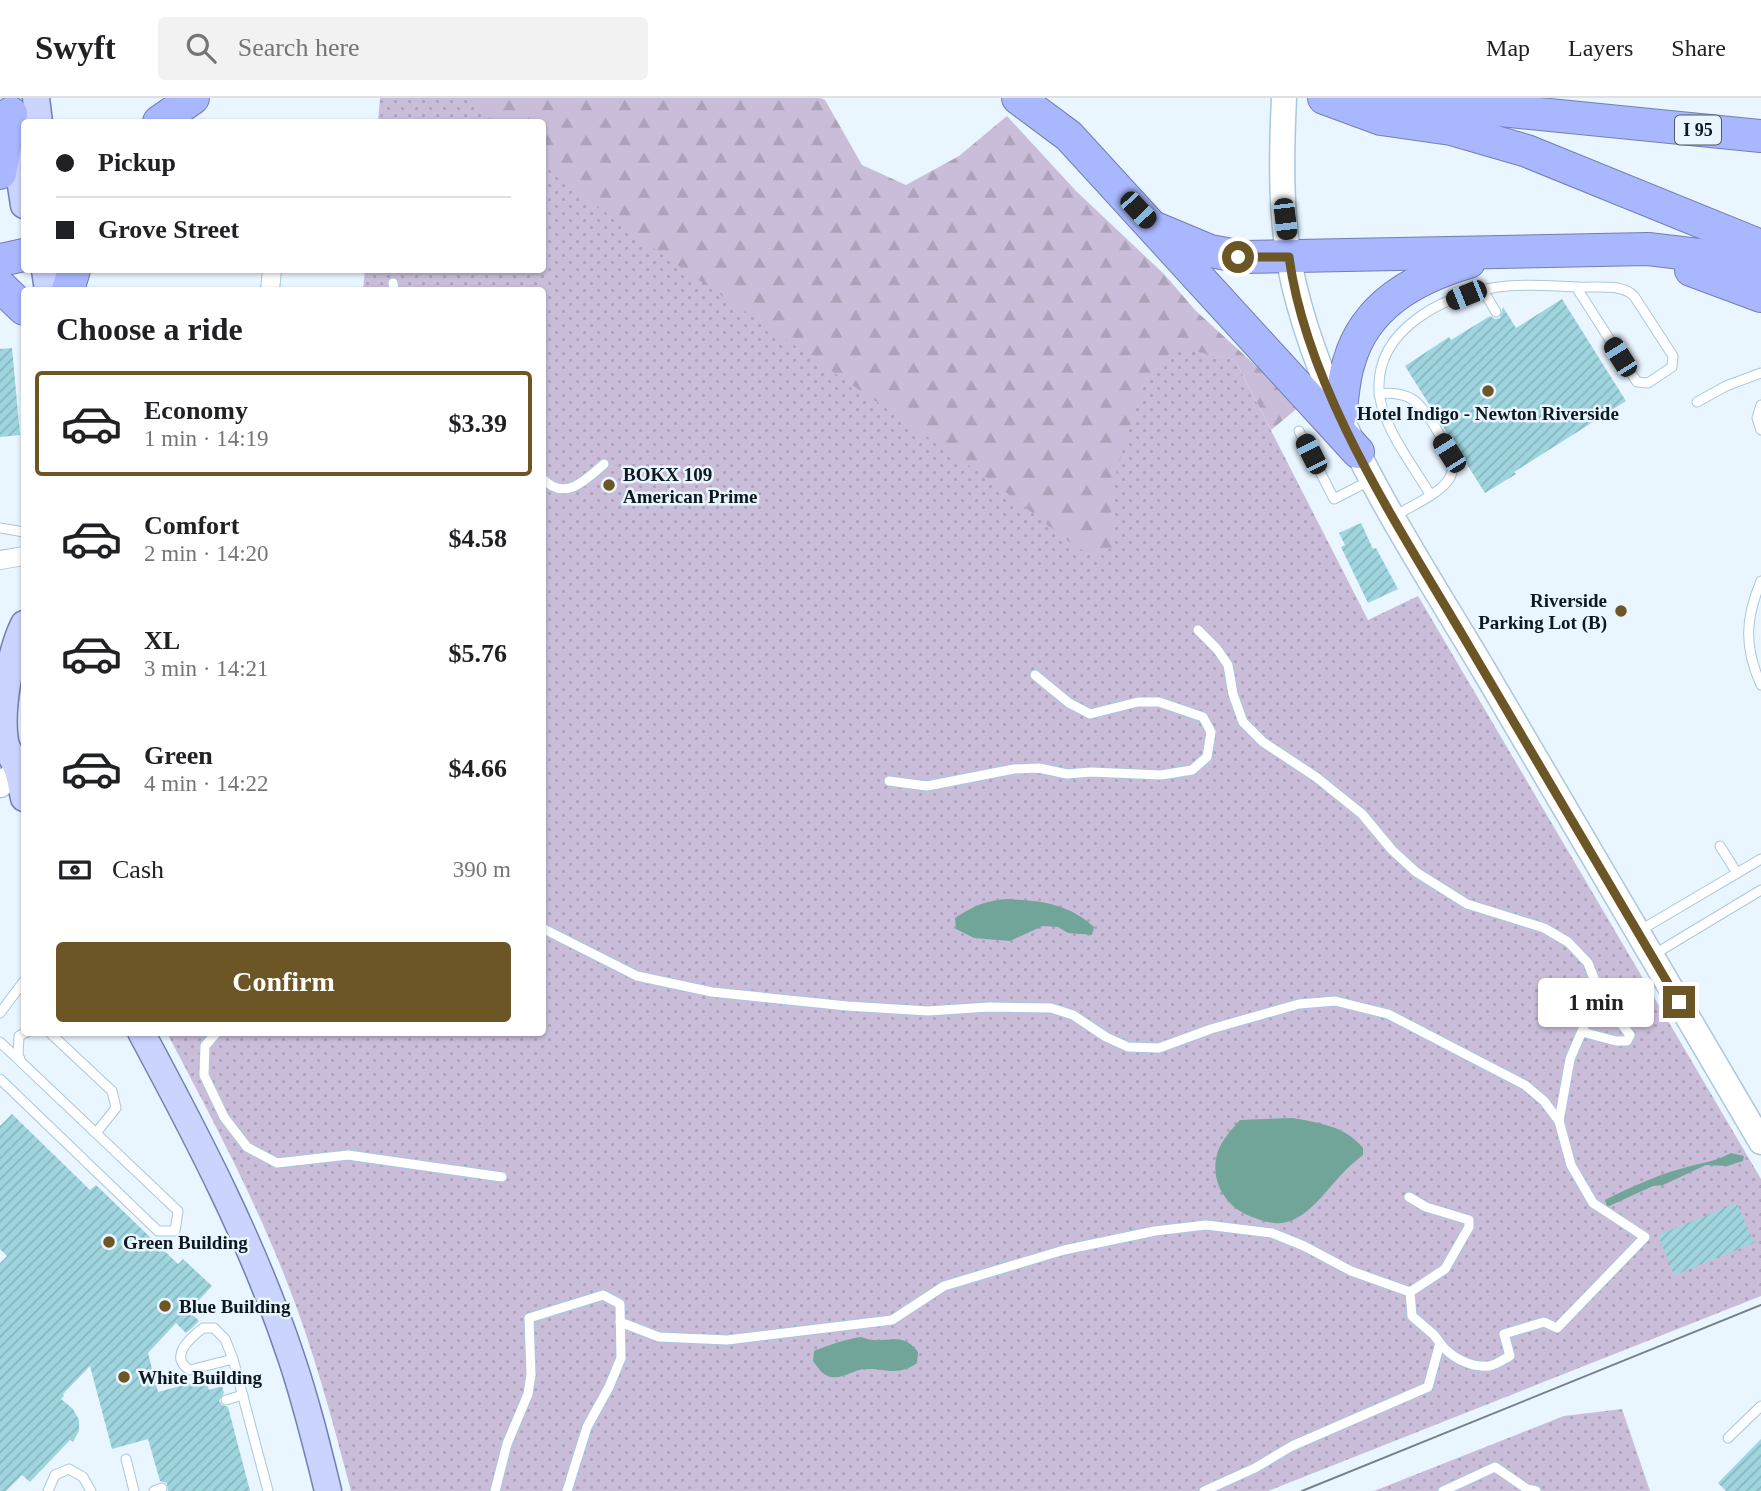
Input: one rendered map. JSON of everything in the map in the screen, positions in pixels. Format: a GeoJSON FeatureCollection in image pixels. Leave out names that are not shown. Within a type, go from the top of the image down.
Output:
{"type":"FeatureCollection","features":[{"type":"Feature","properties":{"kind":"highway"},"geometry":{"type":"LineString","coordinates":[[163,119],[193,98]]}},
{"type":"Feature","properties":{"kind":"highway"},"geometry":{"type":"LineString","coordinates":[[1018,98],[1063,131],[1155,228],[1366,466]]}},
{"type":"Feature","properties":{"kind":"highway"},"geometry":{"type":"LineString","coordinates":[[1324,98],[1381,119],[1451,129],[1516,147],[1761,246]]}},
{"type":"Feature","properties":{"kind":"highway","name":"I 95"},"geometry":{"type":"LineString","coordinates":[[1378,98],[1761,136]]}},
{"type":"Feature","properties":{"kind":"highway"},"geometry":{"type":"LineString","coordinates":[[0,173],[23,108]]}},
{"type":"Feature","properties":{"kind":"highway"},"geometry":{"type":"LineString","coordinates":[[1155,228],[1222,254],[1248,257],[1623,249],[1695,253],[1761,270]]}},
{"type":"Feature","properties":{"kind":"highway"},"geometry":{"type":"LineString","coordinates":[[1623,249],[1712,277],[1761,296]]}},
{"type":"Feature","properties":{"kind":"highway"},"geometry":{"type":"LineString","coordinates":[[1340,416],[1352,350],[1364,328],[1381,307],[1424,278],[1506,252]]}},
{"type":"Feature","properties":{"kind":"highway"},"geometry":{"type":"LineString","coordinates":[[0,260],[21,256]]}},
{"type":"Feature","properties":{"kind":"highway"},"geometry":{"type":"LineString","coordinates":[[0,286],[21,306]]}},
{"type":"Feature","properties":{"kind":"main road"},"geometry":{"type":"LineString","coordinates":[[1284,98],[1283,200],[1294,286],[1321,373],[1340,416],[1394,516],[1761,1142]]}},
{"type":"Feature","properties":{"kind":"main road"},"geometry":{"type":"LineString","coordinates":[[21,632],[4,691],[4,736],[11,774],[21,792]]}},
{"type":"Feature","properties":{"kind":"main road"},"geometry":{"type":"LineString","coordinates":[[11,774],[21,744]]}},
{"type":"Feature","properties":{"kind":"main road"},"geometry":{"type":"LineString","coordinates":[[143,1036],[210,1164],[262,1278],[303,1393],[328,1491]]}},
{"type":"Feature","properties":{"kind":"street"},"geometry":{"type":"LineString","coordinates":[[0,560],[21,556]]}},
{"type":"Feature","properties":{"kind":"lane"},"geometry":{"type":"LineString","coordinates":[[1430,494],[1386,420],[1379,394],[1379,378],[1389,348],[1402,331],[1428,312],[1483,290],[1506,287],[1576,287],[1622,289],[1630,292],[1673,356],[1672,367],[1648,383],[1637,382],[1576,287]]}},
{"type":"Feature","properties":{"kind":"lane"},"geometry":{"type":"LineString","coordinates":[[1483,290],[1496,312]]}},
{"type":"Feature","properties":{"kind":"lane"},"geometry":{"type":"LineString","coordinates":[[1697,402],[1726,386],[1761,373]]}},
{"type":"Feature","properties":{"kind":"lane"},"geometry":{"type":"LineString","coordinates":[[1379,394],[1392,393],[1414,401],[1449,453],[1452,464],[1451,475],[1445,485],[1394,516]]}},
{"type":"Feature","properties":{"kind":"lane"},"geometry":{"type":"LineString","coordinates":[[1761,405],[1757,418],[1761,430]]}},
{"type":"Feature","properties":{"kind":"lane"},"geometry":{"type":"LineString","coordinates":[[1300,431],[1334,499],[1366,466]]}},
{"type":"Feature","properties":{"kind":"lane"},"geometry":{"type":"LineString","coordinates":[[546,482],[566,490],[576,487],[604,464]]}},
{"type":"Feature","properties":{"kind":"lane"},"geometry":{"type":"LineString","coordinates":[[0,528],[21,532]]}},
{"type":"Feature","properties":{"kind":"lane"},"geometry":{"type":"LineString","coordinates":[[1761,582],[1750,609],[1748,626],[1751,656],[1761,685]]}},
{"type":"Feature","properties":{"kind":"lane"},"geometry":{"type":"LineString","coordinates":[[1198,630],[1228,665],[1233,694],[1243,722],[1263,742],[1316,777],[1362,814],[1392,850],[1416,872],[1467,904],[1544,928],[1568,942],[1588,963],[1609,1007],[1630,1035],[1627,1041],[1616,1041],[1582,1032]]}},
{"type":"Feature","properties":{"kind":"lane"},"geometry":{"type":"LineString","coordinates":[[889,781],[927,786],[1014,769],[1039,768],[1067,774],[1091,772],[1161,775],[1192,770],[1207,757],[1211,732],[1203,717],[1160,702],[1138,702],[1090,714],[1069,703],[1035,675]]}},
{"type":"Feature","properties":{"kind":"lane"},"geometry":{"type":"LineString","coordinates":[[1720,846],[1737,873]]}},
{"type":"Feature","properties":{"kind":"lane"},"geometry":{"type":"LineString","coordinates":[[1637,932],[1761,859]]}},
{"type":"Feature","properties":{"kind":"lane"},"geometry":{"type":"LineString","coordinates":[[1651,956],[1761,890]]}},
{"type":"Feature","properties":{"kind":"lane"},"geometry":{"type":"LineString","coordinates":[[546,930],[638,976],[712,992],[847,1006],[928,1011],[989,1007],[1051,1008],[1073,1015],[1128,1047],[1159,1048],[1211,1029],[1299,1003],[1335,1001],[1388,1014],[1525,1085],[1545,1101],[1559,1122],[1572,1165],[1594,1203],[1645,1237],[1557,1328],[1544,1322],[1504,1334],[1510,1356],[1491,1366],[1472,1365],[1446,1352],[1434,1335],[1412,1316],[1410,1292]]}},
{"type":"Feature","properties":{"kind":"lane"},"geometry":{"type":"LineString","coordinates":[[1559,1122],[1570,1059],[1591,1010],[1595,981]]}},
{"type":"Feature","properties":{"kind":"lane"},"geometry":{"type":"LineString","coordinates":[[0,1013],[21,985]]}},
{"type":"Feature","properties":{"kind":"lane"},"geometry":{"type":"LineString","coordinates":[[21,1036],[18,1055],[21,1061]]}},
{"type":"Feature","properties":{"kind":"lane"},"geometry":{"type":"LineString","coordinates":[[53,1036],[112,1091],[116,1108],[96,1133]]}},
{"type":"Feature","properties":{"kind":"lane"},"geometry":{"type":"LineString","coordinates":[[214,1036],[205,1046],[204,1075],[224,1117],[247,1147],[277,1163],[348,1154],[502,1177]]}},
{"type":"Feature","properties":{"kind":"lane"},"geometry":{"type":"LineString","coordinates":[[0,1042],[178,1211],[175,1231],[158,1231],[0,1079]]}},
{"type":"Feature","properties":{"kind":"lane"},"geometry":{"type":"LineString","coordinates":[[1409,1197],[1426,1208],[1469,1220],[1464,1238],[1445,1269],[1410,1292]]}},
{"type":"Feature","properties":{"kind":"lane"},"geometry":{"type":"LineString","coordinates":[[620,1322],[659,1337],[727,1340],[892,1320],[944,1286],[1064,1250],[1155,1231],[1206,1225],[1272,1233],[1304,1246],[1351,1271],[1410,1292]]}},
{"type":"Feature","properties":{"kind":"lane"},"geometry":{"type":"LineString","coordinates":[[495,1491],[507,1444],[528,1394],[531,1375],[528,1318],[603,1295],[620,1304],[621,1358],[587,1427],[567,1491]]}},
{"type":"Feature","properties":{"kind":"lane"},"geometry":{"type":"LineString","coordinates":[[233,1359],[190,1370],[184,1366],[180,1355],[182,1348],[203,1328],[211,1326],[225,1339],[233,1359],[268,1491]]}},
{"type":"Feature","properties":{"kind":"lane"},"geometry":{"type":"LineString","coordinates":[[1204,1491],[1255,1468],[1292,1446],[1428,1387],[1440,1343]]}},
{"type":"Feature","properties":{"kind":"lane"},"geometry":{"type":"LineString","coordinates":[[226,1400],[243,1395]]}},
{"type":"Feature","properties":{"kind":"lane"},"geometry":{"type":"LineString","coordinates":[[1728,1438],[1761,1406]]}},
{"type":"Feature","properties":{"kind":"lane"},"geometry":{"type":"LineString","coordinates":[[126,1459],[134,1491]]}},
{"type":"Feature","properties":{"kind":"lane"},"geometry":{"type":"LineString","coordinates":[[1443,1491],[1495,1467],[1527,1489],[1536,1491]]}},
{"type":"Feature","properties":{"kind":"lane"},"geometry":{"type":"LineString","coordinates":[[48,1491],[55,1475],[69,1469],[83,1477],[91,1491]]}},
{"type":"Feature","properties":{"kind":"green space"},"geometry":{"type":"Polygon","coordinates":[[[380,98],[595,98],[1175,346],[1235,360],[1368,620],[1418,596],[1761,1179],[1761,1296],[1268,1491],[351,1491],[313,1356],[285,1277],[244,1184],[169,1036],[546,1036],[546,287],[363,287],[365,273],[546,273],[546,119],[378,119],[380,98]]]}},
{"type":"Feature","properties":{"kind":"green space"},"geometry":{"type":"Polygon","coordinates":[[[469,98],[820,98],[825,100],[862,165],[906,185],[959,156],[1007,116],[1076,191],[1165,275],[1195,310],[1300,406],[1271,430],[1235,360],[1175,347],[1142,387],[1111,490],[1112,548],[1095,555],[1077,548],[993,482],[661,254],[546,167],[546,119],[486,119],[469,98]]]}},
{"type":"Feature","properties":{"kind":"green space"},"geometry":{"type":"Polygon","coordinates":[[[1622,1409],[1650,1491],[1374,1491],[1564,1416],[1622,1409]]]}},
{"type":"Feature","properties":{"kind":"shaded area"},"geometry":{"type":"Polygon","coordinates":[[[1006,899],[1042,902],[1064,908],[1094,927],[1092,935],[1068,933],[1058,927],[1043,926],[1010,941],[974,938],[956,929],[955,918],[974,907],[1006,899]]]}},
{"type":"Feature","properties":{"kind":"shaded area"},"geometry":{"type":"Polygon","coordinates":[[[1293,1118],[1340,1130],[1363,1148],[1363,1155],[1345,1170],[1311,1208],[1295,1219],[1275,1223],[1245,1214],[1228,1201],[1218,1183],[1216,1162],[1220,1147],[1240,1120],[1293,1118]]]}},
{"type":"Feature","properties":{"kind":"shaded area"},"geometry":{"type":"Polygon","coordinates":[[[1731,1153],[1744,1156],[1743,1161],[1727,1166],[1706,1165],[1607,1207],[1605,1200],[1642,1183],[1731,1153]]]}},
{"type":"Feature","properties":{"kind":"shaded area"},"geometry":{"type":"Polygon","coordinates":[[[861,1337],[870,1340],[905,1341],[918,1352],[917,1363],[898,1371],[865,1369],[833,1377],[824,1374],[813,1361],[814,1351],[861,1337]]]}},
{"type":"Feature","properties":{"kind":"building","name":"Hotel Indigo - Newton Riverside"},"geometry":{"type":"Polygon","coordinates":[[[1562,299],[1626,401],[1485,493],[1405,366],[1449,337],[1451,340],[1490,316],[1500,318],[1503,307],[1516,328],[1562,299]]]}},
{"type":"Feature","properties":{"kind":"building"},"geometry":{"type":"Polygon","coordinates":[[[12,348],[20,435],[0,437],[0,349],[12,348]]]}},
{"type":"Feature","properties":{"kind":"building"},"geometry":{"type":"Polygon","coordinates":[[[1361,523],[1373,549],[1376,548],[1398,589],[1368,603],[1341,547],[1345,545],[1339,533],[1361,523]]]}},
{"type":"Feature","properties":{"kind":"building"},"geometry":{"type":"Polygon","coordinates":[[[12,1114],[90,1190],[96,1185],[178,1264],[183,1259],[212,1286],[189,1311],[199,1321],[186,1333],[176,1323],[148,1353],[158,1392],[206,1379],[209,1390],[222,1386],[224,1393],[219,1401],[228,1407],[250,1491],[168,1491],[167,1483],[160,1481],[148,1439],[112,1449],[90,1366],[61,1399],[73,1409],[79,1420],[79,1431],[73,1442],[70,1440],[30,1482],[22,1475],[6,1491],[0,1491],[0,1263],[7,1256],[0,1249],[0,1126],[12,1114]]]}},
{"type":"Feature","properties":{"kind":"building"},"geometry":{"type":"Polygon","coordinates":[[[1737,1203],[1754,1243],[1674,1275],[1658,1235],[1737,1203]]]}},
{"type":"Feature","properties":{"kind":"building"},"geometry":{"type":"Polygon","coordinates":[[[1761,1439],[1761,1491],[1726,1491],[1718,1483],[1761,1439]]]}},
{"type":"Feature","properties":{"kind":"tram line"},"geometry":{"type":"LineString","coordinates":[[1302,1491],[1761,1305]]}},
{"type":"Feature","properties":{"kind":"place","name":"Hotel Indigo - Newton Riverside"},"geometry":{"type":"Point","coordinates":[1488,391]}},
{"type":"Feature","properties":{"kind":"place","name":"BOKX 109 American Prime"},"geometry":{"type":"Point","coordinates":[609,485]}},
{"type":"Feature","properties":{"kind":"place","name":"Riverside Parking Lot (B)"},"geometry":{"type":"Point","coordinates":[1621,611]}},
{"type":"Feature","properties":{"kind":"place","name":"Green Building"},"geometry":{"type":"Point","coordinates":[109,1242]}},
{"type":"Feature","properties":{"kind":"place","name":"Blue Building"},"geometry":{"type":"Point","coordinates":[165,1306]}},
{"type":"Feature","properties":{"kind":"place","name":"White Building"},"geometry":{"type":"Point","coordinates":[124,1377]}},
{"type":"Feature","properties":{"kind":"route"},"geometry":{"type":"LineString","coordinates":[[1238,257],[1289,257],[1299,303],[1321,373],[1358,452],[1679,1002]]}}]}
